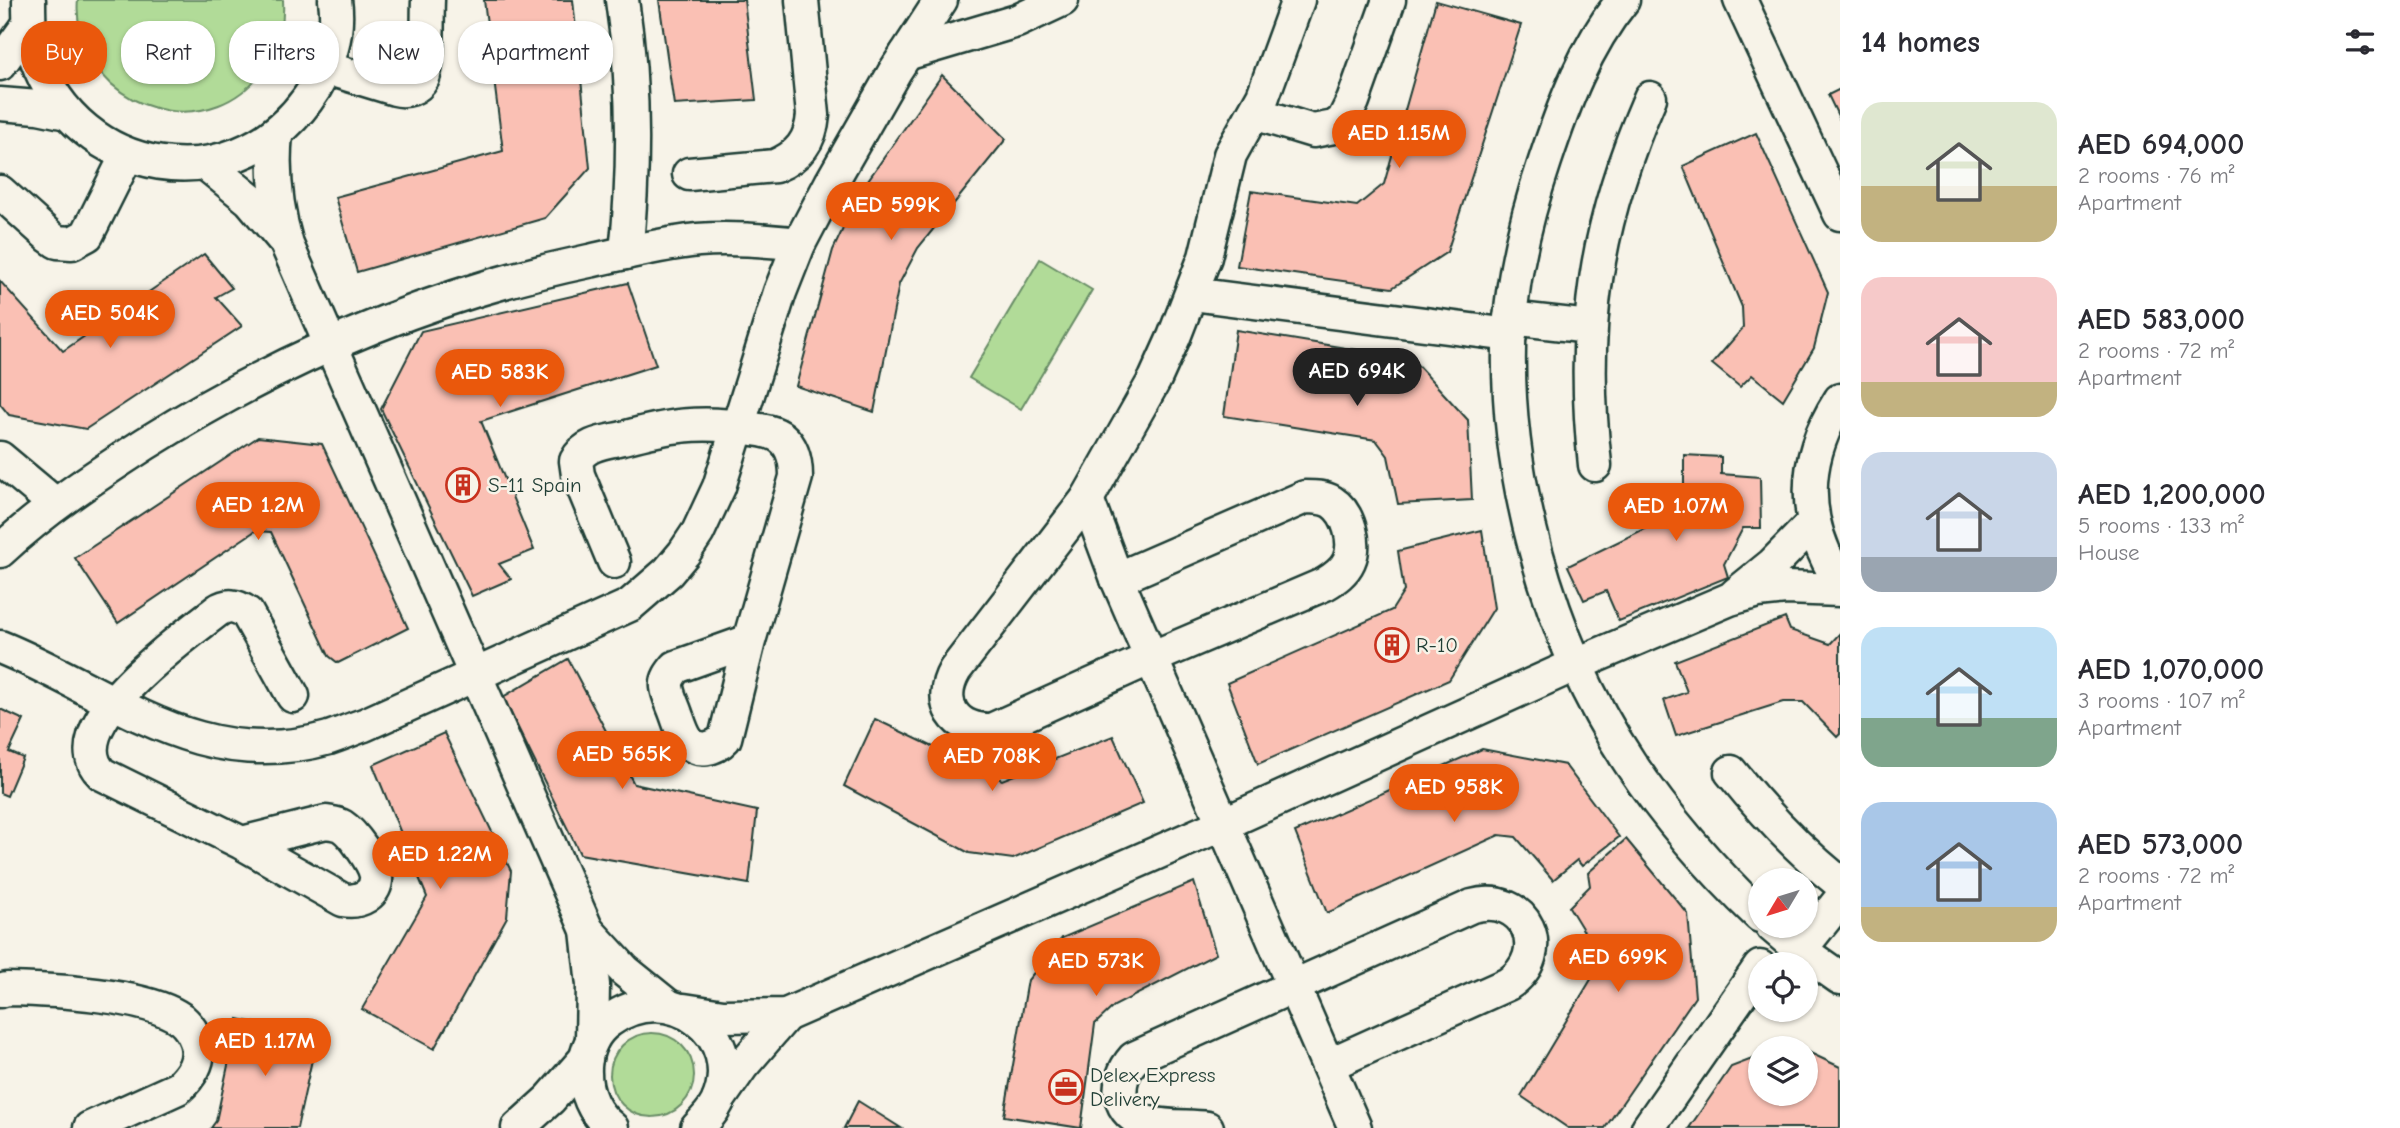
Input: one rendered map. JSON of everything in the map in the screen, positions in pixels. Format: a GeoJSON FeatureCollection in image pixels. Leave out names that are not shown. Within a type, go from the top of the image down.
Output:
{"type":"FeatureCollection","features":[{"type":"Feature","properties":{"kind":"street"},"geometry":{"type":"LineString","coordinates":[[334,21],[335,0]]}},
{"type":"Feature","properties":{"kind":"street"},"geometry":{"type":"LineString","coordinates":[[339,72],[403,91],[418,84],[425,69],[428,0]]}},
{"type":"Feature","properties":{"kind":"street"},"geometry":{"type":"LineString","coordinates":[[622,0],[631,80],[634,147],[626,253]]}},
{"type":"Feature","properties":{"kind":"street"},"geometry":{"type":"LineString","coordinates":[[689,174],[775,166],[799,153],[807,142],[813,115],[802,0]]}},
{"type":"Feature","properties":{"kind":"street"},"geometry":{"type":"LineString","coordinates":[[0,647],[178,733],[215,743],[253,747],[291,745],[328,738],[364,725],[630,605],[668,572],[698,532],[710,510],[780,292],[799,244],[825,193],[906,54],[942,0]]}},
{"type":"Feature","properties":{"kind":"street"},"geometry":{"type":"LineString","coordinates":[[906,54],[1017,21],[1062,0]]}},
{"type":"Feature","properties":{"kind":"street"},"geometry":{"type":"LineString","coordinates":[[1116,579],[1306,497],[1320,497],[1334,503],[1350,527],[1352,552],[1348,562],[1334,579],[991,730],[966,726],[956,718],[949,707],[946,694],[948,681],[1087,499],[1155,379],[1205,257],[1230,155],[1254,113],[1271,75],[1298,0]]}},
{"type":"Feature","properties":{"kind":"street"},"geometry":{"type":"LineString","coordinates":[[1254,113],[1312,131],[1334,127],[1343,121],[1353,102],[1389,0]]}},
{"type":"Feature","properties":{"kind":"street"},"geometry":{"type":"LineString","coordinates":[[1623,0],[1594,40],[1555,129],[1527,222],[1510,327],[1511,393],[1516,451],[1526,508],[1542,568],[1577,664],[1599,710],[1629,761],[1663,810],[1694,848],[1748,901]]}},
{"type":"Feature","properties":{"kind":"street"},"geometry":{"type":"LineString","coordinates":[[1740,0],[1840,214]]}},
{"type":"Feature","properties":{"kind":"street"},"geometry":{"type":"LineString","coordinates":[[29,12],[35,56],[48,86],[67,113],[105,144],[127,155],[153,162],[206,164],[231,158],[255,147],[276,134],[297,114],[318,84]]}},
{"type":"Feature","properties":{"kind":"street"},"geometry":{"type":"LineString","coordinates":[[0,64],[29,12]]}},
{"type":"Feature","properties":{"kind":"street"},"geometry":{"type":"LineString","coordinates":[[1595,465],[1588,373],[1597,265],[1606,222],[1622,170],[1650,98]]}},
{"type":"Feature","properties":{"kind":"street"},"geometry":{"type":"LineString","coordinates":[[0,104],[67,113]]}},
{"type":"Feature","properties":{"kind":"street"},"geometry":{"type":"LineString","coordinates":[[276,134],[275,190],[287,245],[587,930],[593,985],[584,1080],[590,1102],[603,1121],[612,1128]]}},
{"type":"Feature","properties":{"kind":"street"},"geometry":{"type":"LineString","coordinates":[[0,192],[57,242],[72,243],[86,235],[127,155]]}},
{"type":"Feature","properties":{"kind":"street"},"geometry":{"type":"LineString","coordinates":[[206,164],[229,180],[250,200],[287,245]]}},
{"type":"Feature","properties":{"kind":"street"},"geometry":{"type":"LineString","coordinates":[[0,551],[55,504],[107,468],[216,402],[330,344],[372,326],[481,289],[626,253],[700,240],[760,239],[799,244]]}},
{"type":"Feature","properties":{"kind":"street"},"geometry":{"type":"LineString","coordinates":[[1192,294],[1510,327],[1590,327]]}},
{"type":"Feature","properties":{"kind":"street"},"geometry":{"type":"LineString","coordinates":[[1840,400],[1827,421],[1816,450],[1810,486],[1813,523],[1825,559],[1840,582]]}},
{"type":"Feature","properties":{"kind":"street"},"geometry":{"type":"LineString","coordinates":[[614,562],[578,475],[576,461],[580,454],[591,446],[670,426],[702,423],[769,431],[781,438],[791,449],[796,463],[796,477],[749,641]]}},
{"type":"Feature","properties":{"kind":"street"},"geometry":{"type":"LineString","coordinates":[[0,458],[55,504]]}},
{"type":"Feature","properties":{"kind":"street"},"geometry":{"type":"LineString","coordinates":[[1087,499],[1116,579],[1355,1128]]}},
{"type":"Feature","properties":{"kind":"street"},"geometry":{"type":"LineString","coordinates":[[1730,599],[1773,564],[1813,523]]}},
{"type":"Feature","properties":{"kind":"street"},"geometry":{"type":"LineString","coordinates":[[518,1128],[550,1099],[589,1049],[604,1024],[622,1010],[644,1004],[733,1016],[786,1015],[1223,824],[1577,664],[1730,599],[1786,588],[1840,590]]}},
{"type":"Feature","properties":{"kind":"street"},"geometry":{"type":"LineString","coordinates":[[242,843],[109,778],[96,769],[90,751],[92,741],[113,703],[143,670],[216,611],[229,606],[242,608],[247,613],[293,696]]}},
{"type":"Feature","properties":{"kind":"street"},"geometry":{"type":"LineString","coordinates":[[1731,772],[1757,805],[1786,835],[1840,883]]}},
{"type":"Feature","properties":{"kind":"street"},"geometry":{"type":"LineString","coordinates":[[1818,911],[1840,900]]}},
{"type":"Feature","properties":{"kind":"street"},"geometry":{"type":"LineString","coordinates":[[1207,1128],[1149,1123],[1136,1117],[1126,1108],[1120,1095],[1120,1081],[1125,1068],[1134,1058],[1483,903],[1504,905],[1514,910],[1529,929],[1532,941],[1527,966],[1508,984],[1328,1065]]}},
{"type":"Feature","properties":{"kind":"street"},"geometry":{"type":"LineString","coordinates":[[587,930],[625,971],[676,1008],[702,1022],[714,1039],[722,1059],[723,1080],[710,1117]]}},
{"type":"Feature","properties":{"kind":"street"},"geometry":{"type":"LineString","coordinates":[[1788,938],[1840,978]]}},
{"type":"Feature","properties":{"kind":"street"},"geometry":{"type":"LineString","coordinates":[[1648,1128],[1748,984]]}},
{"type":"Feature","properties":{"kind":"street"},"geometry":{"type":"LineString","coordinates":[[0,991],[71,992],[135,1003],[170,1013],[183,1021],[193,1033],[198,1048],[197,1063],[184,1083],[90,1128]]}},
{"type":"Feature","properties":{"kind":"street"},"geometry":{"type":"LineString","coordinates":[[710,1117],[755,1049],[786,1015]]}},
{"type":"Feature","properties":{"kind":"green space"},"geometry":{"type":"Polygon","coordinates":[[[78,0],[283,0],[283,15],[283,21],[229,21],[229,84],[250,84],[241,93],[218,105],[194,111],[168,111],[144,104],[121,92],[107,79],[107,21],[78,21],[78,0]]]}},
{"type":"Feature","properties":{"kind":"green space"},"geometry":{"type":"Polygon","coordinates":[[[1040,259],[1092,290],[1021,409],[969,378],[1040,259]]]}},
{"type":"Feature","properties":{"kind":"green space"},"geometry":{"type":"Polygon","coordinates":[[[644,1033],[660,1033],[676,1040],[687,1051],[694,1067],[691,1091],[682,1105],[660,1117],[644,1117],[628,1110],[617,1099],[610,1083],[610,1067],[617,1051],[628,1040],[644,1033]]]}},
{"type":"Feature","properties":{"kind":"building"},"geometry":{"type":"Polygon","coordinates":[[[484,0],[573,0],[575,21],[487,21],[484,0]]]}},
{"type":"Feature","properties":{"kind":"building"},"geometry":{"type":"Polygon","coordinates":[[[659,0],[744,0],[756,100],[674,105],[659,0]]]}},
{"type":"Feature","properties":{"kind":"building"},"geometry":{"type":"Polygon","coordinates":[[[1436,1],[1521,25],[1447,252],[1392,288],[1237,266],[1251,191],[1357,206],[1384,184],[1436,1]]]}},
{"type":"Feature","properties":{"kind":"building"},"geometry":{"type":"Polygon","coordinates":[[[942,75],[1006,139],[918,248],[899,284],[874,412],[796,386],[833,250],[861,190],[942,75]]]}},
{"type":"Feature","properties":{"kind":"building"},"geometry":{"type":"Polygon","coordinates":[[[495,84],[582,84],[590,168],[545,218],[357,272],[335,197],[503,151],[495,84]]]}},
{"type":"Feature","properties":{"kind":"building"},"geometry":{"type":"Polygon","coordinates":[[[1840,89],[1840,120],[1828,95],[1840,89]]]}},
{"type":"Feature","properties":{"kind":"building"},"geometry":{"type":"Polygon","coordinates":[[[1756,133],[1828,292],[1814,348],[1783,400],[1752,375],[1740,387],[1712,364],[1743,328],[1742,307],[1683,166],[1756,133]]]}},
{"type":"Feature","properties":{"kind":"building"},"geometry":{"type":"Polygon","coordinates":[[[204,254],[232,288],[216,297],[242,326],[86,429],[9,415],[0,404],[0,281],[63,351],[204,254]]]}},
{"type":"Feature","properties":{"kind":"building","name":"S-11 Spain"},"geometry":{"type":"Polygon","coordinates":[[[628,283],[656,365],[481,421],[534,550],[499,564],[511,579],[472,596],[381,409],[421,331],[628,283]]]}},
{"type":"Feature","properties":{"kind":"building"},"geometry":{"type":"Polygon","coordinates":[[[1236,330],[1412,359],[1468,420],[1472,500],[1398,504],[1388,456],[1376,440],[1224,416],[1236,330]]]}},
{"type":"Feature","properties":{"kind":"building"},"geometry":{"type":"Polygon","coordinates":[[[258,437],[322,444],[408,628],[338,663],[329,656],[271,532],[255,531],[118,623],[75,558],[258,437]]]}},
{"type":"Feature","properties":{"kind":"building"},"geometry":{"type":"Polygon","coordinates":[[[1684,455],[1721,457],[1721,474],[1760,477],[1761,528],[1743,528],[1724,564],[1728,577],[1619,621],[1606,591],[1584,600],[1568,566],[1669,517],[1684,503],[1684,455]]]}},
{"type":"Feature","properties":{"kind":"building","name":"R-10"},"geometry":{"type":"Polygon","coordinates":[[[1482,530],[1494,608],[1449,680],[1258,764],[1227,683],[1392,610],[1404,591],[1398,551],[1482,530]]]}},
{"type":"Feature","properties":{"kind":"building"},"geometry":{"type":"Polygon","coordinates":[[[1785,618],[1790,630],[1830,644],[1840,633],[1840,734],[1837,737],[1803,702],[1783,702],[1676,736],[1664,700],[1687,692],[1675,661],[1785,618]]]}},
{"type":"Feature","properties":{"kind":"building"},"geometry":{"type":"Polygon","coordinates":[[[568,659],[634,784],[757,811],[749,884],[580,854],[503,697],[568,659]]]}},
{"type":"Feature","properties":{"kind":"building"},"geometry":{"type":"Polygon","coordinates":[[[0,709],[24,720],[9,752],[23,758],[7,796],[0,793],[0,709]]]}},
{"type":"Feature","properties":{"kind":"building"},"geometry":{"type":"Polygon","coordinates":[[[875,719],[1002,780],[1113,736],[1143,803],[1013,859],[969,853],[844,786],[875,719]]]}},
{"type":"Feature","properties":{"kind":"building"},"geometry":{"type":"Polygon","coordinates":[[[444,733],[511,871],[507,917],[434,1049],[362,1009],[427,897],[373,765],[444,733]]]}},
{"type":"Feature","properties":{"kind":"building"},"geometry":{"type":"Polygon","coordinates":[[[1482,749],[1565,765],[1619,837],[1582,866],[1577,860],[1553,880],[1516,837],[1499,835],[1327,913],[1295,832],[1482,749]]]}},
{"type":"Feature","properties":{"kind":"building"},"geometry":{"type":"Polygon","coordinates":[[[1626,839],[1688,914],[1695,997],[1605,1128],[1568,1128],[1521,1096],[1602,961],[1569,907],[1590,886],[1588,873],[1626,839]]]}},
{"type":"Feature","properties":{"kind":"building"},"geometry":{"type":"Polygon","coordinates":[[[1194,882],[1216,954],[1114,1006],[1095,1024],[1081,1128],[1004,1116],[1028,980],[1062,938],[1194,882]]]}},
{"type":"Feature","properties":{"kind":"building"},"geometry":{"type":"Polygon","coordinates":[[[238,1019],[317,1037],[297,1128],[211,1128],[216,1121],[238,1019]]]}},
{"type":"Feature","properties":{"kind":"building"},"geometry":{"type":"Polygon","coordinates":[[[1818,1057],[1840,1067],[1840,1128],[1689,1128],[1731,1067],[1748,1061],[1748,1106],[1818,1106],[1818,1057]]]}},
{"type":"Feature","properties":{"kind":"building"},"geometry":{"type":"Polygon","coordinates":[[[858,1101],[901,1128],[844,1128],[858,1101]]]}},
{"type":"Feature","properties":{"kind":"place","name":"S-11 Spain"},"geometry":{"type":"Point","coordinates":[463,485]}},
{"type":"Feature","properties":{"kind":"place","name":"R-10"},"geometry":{"type":"Point","coordinates":[1392,645]}},
{"type":"Feature","properties":{"kind":"place","name":"Delex Express Delivery"},"geometry":{"type":"Point","coordinates":[1066,1087]}}]}
